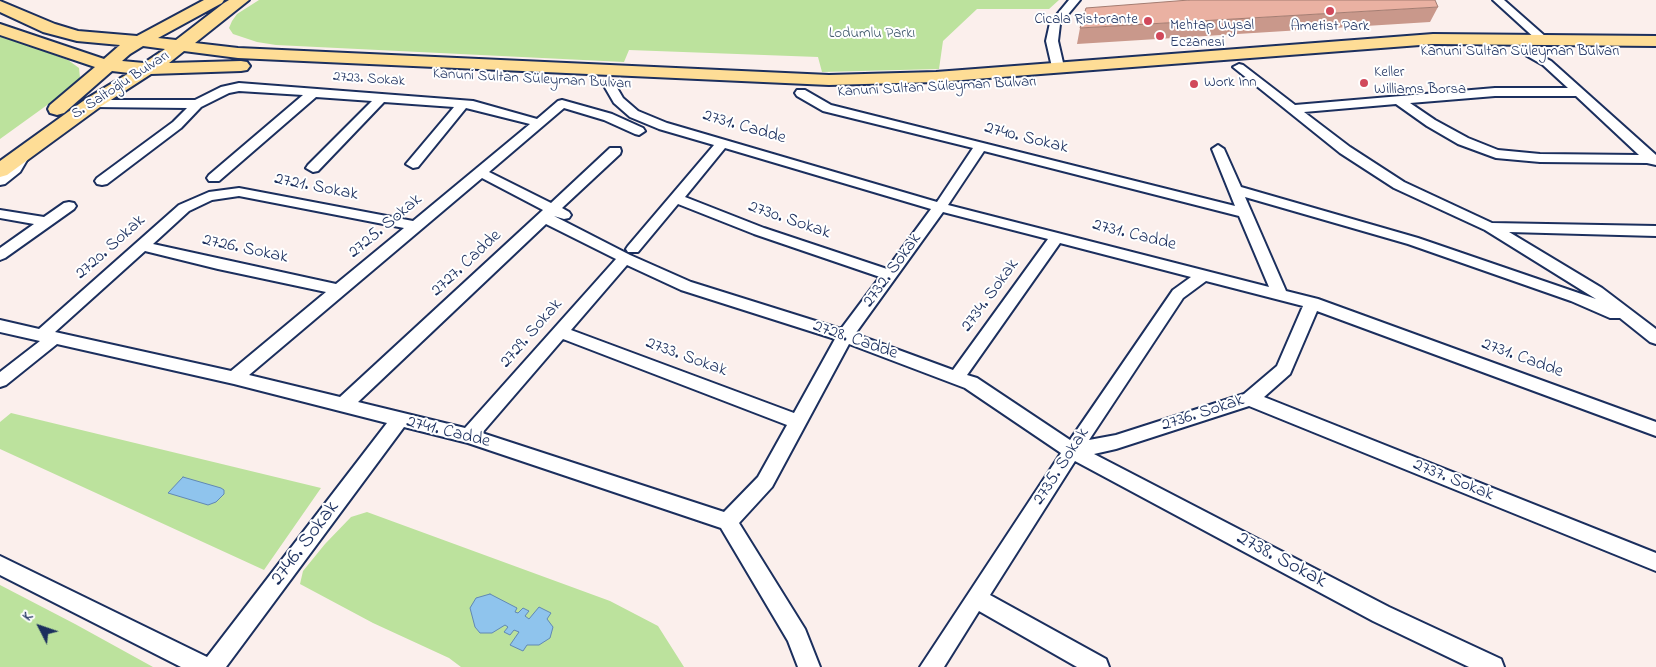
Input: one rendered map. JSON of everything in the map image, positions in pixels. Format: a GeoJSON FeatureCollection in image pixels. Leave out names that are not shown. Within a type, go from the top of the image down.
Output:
{"type":"FeatureCollection","features":[{"type":"Feature","properties":{"kind":"main road","name":"S. Saltoğlu Bulvarı"},"geometry":{"type":"LineString","coordinates":[[0,150],[71,98],[119,54],[216,0]]}},
{"type":"Feature","properties":{"kind":"main road","name":"S. Saltoğlu Bulvarı"},"geometry":{"type":"LineString","coordinates":[[0,170],[93,103],[181,46],[230,6],[241,0]]}},
{"type":"Feature","properties":{"kind":"main road","name":"Kanuni Sultan Süleyman Bulvarı"},"geometry":{"type":"LineString","coordinates":[[0,6],[48,28],[67,34],[99,39],[162,43],[260,54],[829,80],[919,78],[1433,39],[1656,41]]}},
{"type":"Feature","properties":{"kind":"main road","name":"Kanuni Sultan Süleyman Bulvarı"},"geometry":{"type":"LineString","coordinates":[[0,28],[91,61],[107,65],[147,69],[238,66],[858,94],[923,92],[1458,51],[1656,53]]}},
{"type":"Feature","properties":{"kind":"main road"},"geometry":{"type":"LineString","coordinates":[[197,32],[220,44],[260,54]]}},
{"type":"Feature","properties":{"kind":"street"},"geometry":{"type":"LineString","coordinates":[[1058,67],[1052,41],[1054,23],[1075,0]]}},
{"type":"Feature","properties":{"kind":"street"},"geometry":{"type":"LineString","coordinates":[[1498,0],[1542,39]]}},
{"type":"Feature","properties":{"kind":"street"},"geometry":{"type":"LineString","coordinates":[[1526,51],[1547,63],[1654,160]]}},
{"type":"Feature","properties":{"kind":"street"},"geometry":{"type":"LineString","coordinates":[[1240,67],[1345,150],[1399,185],[1490,227],[1597,292],[1656,338]]}},
{"type":"Feature","properties":{"kind":"street","name":"2731. Cadde"},"geometry":{"type":"LineString","coordinates":[[609,84],[618,100],[634,114],[663,126],[940,207],[1312,303],[1656,429]]}},
{"type":"Feature","properties":{"kind":"street","name":"2723. Sokak"},"geometry":{"type":"LineString","coordinates":[[198,104],[225,90],[239,87],[473,105],[538,124]]}},
{"type":"Feature","properties":{"kind":"street"},"geometry":{"type":"LineString","coordinates":[[214,178],[314,92]]}},
{"type":"Feature","properties":{"kind":"street","name":"2740. Sokak"},"geometry":{"type":"LineString","coordinates":[[802,92],[827,108],[1246,213]]}},
{"type":"Feature","properties":{"kind":"street"},"geometry":{"type":"LineString","coordinates":[[1291,109],[1495,92],[1579,92]]}},
{"type":"Feature","properties":{"kind":"street"},"geometry":{"type":"LineString","coordinates":[[313,168],[382,97]]}},
{"type":"Feature","properties":{"kind":"street"},"geometry":{"type":"LineString","coordinates":[[1397,100],[1431,123],[1463,141],[1496,154],[1540,158],[1654,160]]}},
{"type":"Feature","properties":{"kind":"street"},"geometry":{"type":"LineString","coordinates":[[93,103],[198,104]]}},
{"type":"Feature","properties":{"kind":"street"},"geometry":{"type":"LineString","coordinates":[[102,181],[177,125],[198,104]]}},
{"type":"Feature","properties":{"kind":"street"},"geometry":{"type":"LineString","coordinates":[[413,164],[464,104]]}},
{"type":"Feature","properties":{"kind":"street","name":"2725. Sokak"},"geometry":{"type":"LineString","coordinates":[[234,378],[562,104],[608,117],[639,130]]}},
{"type":"Feature","properties":{"kind":"street","name":"2729. Sokak"},"geometry":{"type":"LineString","coordinates":[[469,436],[629,254],[723,142]]}},
{"type":"Feature","properties":{"kind":"street","name":"2732. Sokak"},"geometry":{"type":"LineString","coordinates":[[728,522],[765,482],[848,332],[940,207],[980,147]]}},
{"type":"Feature","properties":{"kind":"street"},"geometry":{"type":"LineString","coordinates":[[1218,149],[1280,295]]}},
{"type":"Feature","properties":{"kind":"street","name":"2727. Cadde"},"geometry":{"type":"LineString","coordinates":[[344,404],[615,151]]}},
{"type":"Feature","properties":{"kind":"street"},"geometry":{"type":"LineString","coordinates":[[0,182],[13,172],[23,155]]}},
{"type":"Feature","properties":{"kind":"street","name":"2728. Cadde"},"geometry":{"type":"LineString","coordinates":[[480,172],[548,213],[710,295],[848,332],[971,383],[1072,451]]}},
{"type":"Feature","properties":{"kind":"street"},"geometry":{"type":"LineString","coordinates":[[1236,190],[1413,241],[1577,297],[1638,324]]}},
{"type":"Feature","properties":{"kind":"street","name":"2721. Sokak"},"geometry":{"type":"LineString","coordinates":[[210,196],[240,192],[416,226]]}},
{"type":"Feature","properties":{"kind":"street","name":"2720. Sokak"},"geometry":{"type":"LineString","coordinates":[[0,381],[184,208],[210,196]]}},
{"type":"Feature","properties":{"kind":"street","name":"2730. Sokak"},"geometry":{"type":"LineString","coordinates":[[676,198],[759,231],[890,274]]}},
{"type":"Feature","properties":{"kind":"street"},"geometry":{"type":"LineString","coordinates":[[0,255],[69,206]]}},
{"type":"Feature","properties":{"kind":"street"},"geometry":{"type":"LineString","coordinates":[[0,214],[47,222]]}},
{"type":"Feature","properties":{"kind":"street"},"geometry":{"type":"LineString","coordinates":[[1490,227],[1656,231]]}},
{"type":"Feature","properties":{"kind":"street","name":"2734. Sokak"},"geometry":{"type":"LineString","coordinates":[[956,378],[1057,237]]}},
{"type":"Feature","properties":{"kind":"street","name":"2726. Sokak"},"geometry":{"type":"LineString","coordinates":[[143,246],[339,290]]}},
{"type":"Feature","properties":{"kind":"street","name":"2735. Sokak"},"geometry":{"type":"LineString","coordinates":[[931,667],[1072,451],[1178,294],[1203,275]]}},
{"type":"Feature","properties":{"kind":"street","name":"2736. Sokak"},"geometry":{"type":"LineString","coordinates":[[1072,451],[1116,442],[1250,399],[1284,370],[1312,303]]}},
{"type":"Feature","properties":{"kind":"street","name":"2741. Cadde"},"geometry":{"type":"LineString","coordinates":[[0,326],[234,378],[469,436],[728,522]]}},
{"type":"Feature","properties":{"kind":"street","name":"2733. Sokak"},"geometry":{"type":"LineString","coordinates":[[560,332],[798,422]]}},
{"type":"Feature","properties":{"kind":"street","name":"2737. Sokak"},"geometry":{"type":"LineString","coordinates":[[1250,399],[1656,562]]}},
{"type":"Feature","properties":{"kind":"street","name":"2746. Sokak"},"geometry":{"type":"LineString","coordinates":[[213,667],[399,420]]}},
{"type":"Feature","properties":{"kind":"street","name":"2738. Sokak"},"geometry":{"type":"LineString","coordinates":[[1072,451],[1381,614],[1493,667]]}},
{"type":"Feature","properties":{"kind":"street"},"geometry":{"type":"LineString","coordinates":[[728,522],[797,636],[809,667]]}},
{"type":"Feature","properties":{"kind":"street"},"geometry":{"type":"LineString","coordinates":[[0,565],[204,667]]}},
{"type":"Feature","properties":{"kind":"street"},"geometry":{"type":"LineString","coordinates":[[976,598],[1098,667]]}},
{"type":"Feature","properties":{"kind":"green space","name":"Lodumlu Parkı"},"geometry":{"type":"Polygon","coordinates":[[[259,0],[1059,0],[1049,9],[977,9],[943,41],[939,69],[822,72],[818,57],[629,50],[624,62],[276,45],[257,42],[233,34],[229,28],[237,14],[259,0]]]}},
{"type":"Feature","properties":{"kind":"green space"},"geometry":{"type":"Polygon","coordinates":[[[0,35],[68,60],[79,68],[80,78],[68,90],[0,139],[0,35]]]}},
{"type":"Feature","properties":{"kind":"green space"},"geometry":{"type":"Polygon","coordinates":[[[11,413],[321,488],[264,570],[0,449],[0,422],[11,413]]]}},
{"type":"Feature","properties":{"kind":"green space"},"geometry":{"type":"Polygon","coordinates":[[[367,512],[610,601],[658,626],[684,667],[461,667],[449,658],[373,623],[300,584],[303,571],[325,544],[351,517],[367,512]]]}},
{"type":"Feature","properties":{"kind":"green space"},"geometry":{"type":"Polygon","coordinates":[[[0,585],[75,624],[153,667],[0,667],[0,585]]]}},
{"type":"Feature","properties":{"kind":"water"},"geometry":{"type":"Polygon","coordinates":[[[183,477],[221,488],[224,490],[224,494],[216,502],[208,505],[168,493],[183,477]]]}},
{"type":"Feature","properties":{"kind":"water"},"geometry":{"type":"Polygon","coordinates":[[[490,594],[517,608],[515,612],[518,613],[523,608],[529,611],[525,616],[529,619],[539,607],[551,613],[547,619],[553,627],[550,638],[539,645],[527,645],[523,651],[510,645],[519,632],[514,630],[510,635],[504,632],[508,627],[505,625],[492,633],[480,633],[475,627],[470,608],[476,598],[490,594]]]}},
{"type":"Feature","properties":{"kind":"building"},"geometry":{"type":"Polygon","coordinates":[[[1189,0],[1435,0],[1438,7],[1080,28],[1086,8],[1189,0]]]}},
{"type":"Feature","properties":{"kind":"place","name":"Ametist Park"},"geometry":{"type":"Point","coordinates":[1330,11]}},
{"type":"Feature","properties":{"kind":"place","name":"Cicala Ristorante"},"geometry":{"type":"Point","coordinates":[1148,21]}},
{"type":"Feature","properties":{"kind":"place","name":"Mehtap Uysal Eczanesi"},"geometry":{"type":"Point","coordinates":[1160,36]}},
{"type":"Feature","properties":{"kind":"place","name":"Keller Williams Borsa"},"geometry":{"type":"Point","coordinates":[1364,83]}},
{"type":"Feature","properties":{"kind":"place","name":"Work Inn"},"geometry":{"type":"Point","coordinates":[1194,84]}}]}
